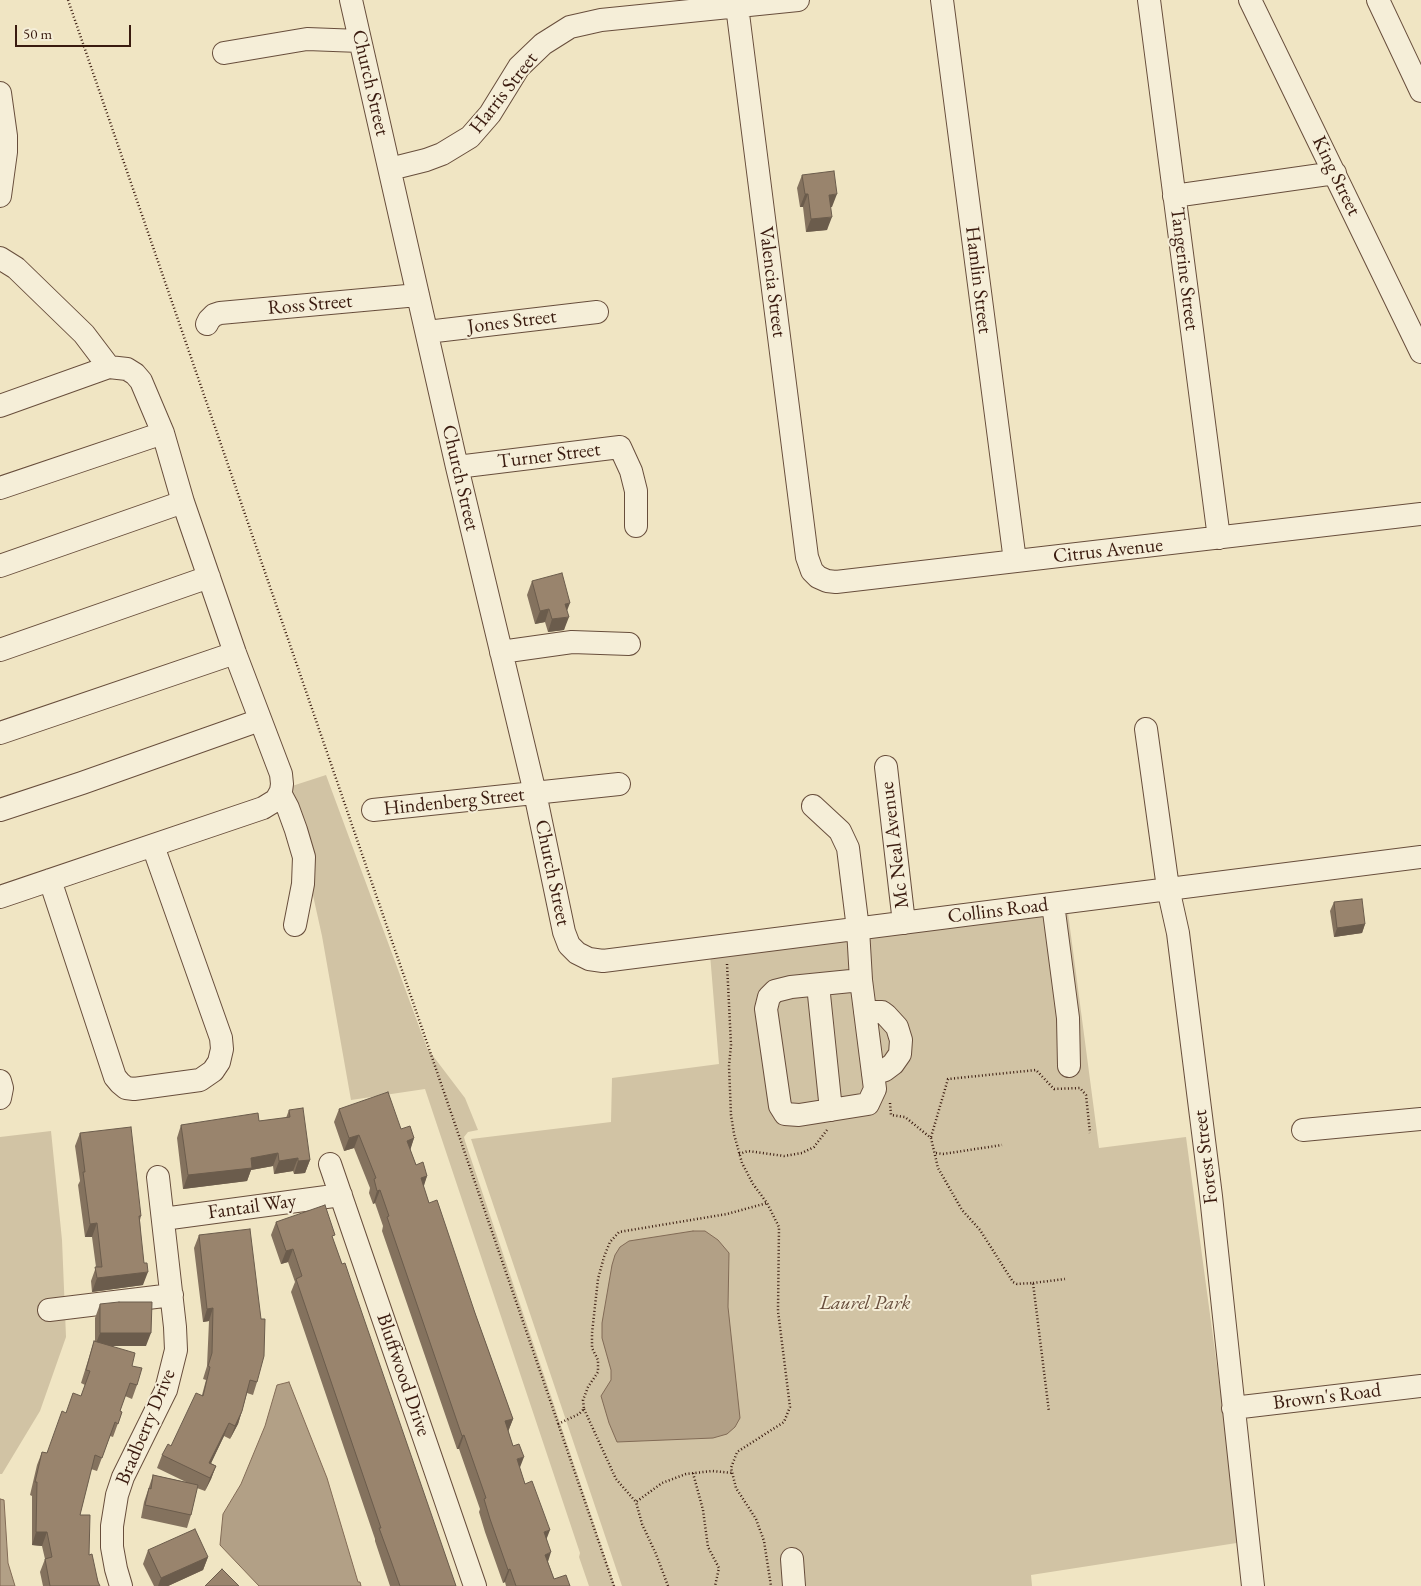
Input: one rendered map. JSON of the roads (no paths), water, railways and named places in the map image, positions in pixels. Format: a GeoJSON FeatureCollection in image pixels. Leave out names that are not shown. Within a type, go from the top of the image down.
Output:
{"type":"FeatureCollection","features":[{"type":"Feature","properties":{"kind":"street","name":"Church Street"},"geometry":{"type":"LineString","coordinates":[[351,0],[456,467],[535,794],[564,932],[569,945],[576,953]]}},
{"type":"Feature","properties":{"kind":"street","name":"Harris Street"},"geometry":{"type":"LineString","coordinates":[[390,169],[434,157],[470,138],[490,114],[519,68],[543,44],[570,27],[601,20],[798,0]]}},
{"type":"Feature","properties":{"kind":"street","name":"Hamlin Street"},"geometry":{"type":"LineString","coordinates":[[942,0],[1015,561]]}},
{"type":"Feature","properties":{"kind":"street","name":"Tangerine Street"},"geometry":{"type":"LineString","coordinates":[[1149,0],[1219,538]]}},
{"type":"Feature","properties":{"kind":"street","name":"King Street"},"geometry":{"type":"LineString","coordinates":[[1250,0],[1421,352]]}},
{"type":"Feature","properties":{"kind":"street"},"geometry":{"type":"LineString","coordinates":[[1378,0],[1421,91]]}},
{"type":"Feature","properties":{"kind":"street","name":"Valencia Street"},"geometry":{"type":"LineString","coordinates":[[737,6],[807,557]]}},
{"type":"Feature","properties":{"kind":"street"},"geometry":{"type":"LineString","coordinates":[[224,53],[307,39],[360,41]]}},
{"type":"Feature","properties":{"kind":"street"},"geometry":{"type":"LineString","coordinates":[[0,93],[6,136],[6,152],[0,196]]}},
{"type":"Feature","properties":{"kind":"street"},"geometry":{"type":"LineString","coordinates":[[1174,196],[1335,173]]}},
{"type":"Feature","properties":{"kind":"street"},"geometry":{"type":"LineString","coordinates":[[0,258],[16,268],[84,334],[109,367]]}},
{"type":"Feature","properties":{"kind":"street","name":"Ross Street"},"geometry":{"type":"LineString","coordinates":[[207,324],[214,315],[220,313],[418,296]]}},
{"type":"Feature","properties":{"kind":"street","name":"Jones Street"},"geometry":{"type":"LineString","coordinates":[[426,332],[597,312]]}},
{"type":"Feature","properties":{"kind":"street"},"geometry":{"type":"LineString","coordinates":[[0,406],[109,367],[127,369],[141,381],[163,433],[208,577],[281,774],[282,784],[280,794],[276,800],[263,808],[0,897]]}},
{"type":"Feature","properties":{"kind":"street"},"geometry":{"type":"LineString","coordinates":[[0,488],[163,433]]}},
{"type":"Feature","properties":{"kind":"street","name":"Turner Street"},"geometry":{"type":"LineString","coordinates":[[456,467],[620,447],[631,471],[636,490],[636,526]]}},
{"type":"Feature","properties":{"kind":"street"},"geometry":{"type":"LineString","coordinates":[[0,566],[183,502]]}},
{"type":"Feature","properties":{"kind":"street","name":"Citrus Avenue"},"geometry":{"type":"LineString","coordinates":[[807,557],[812,571],[818,577],[836,582],[1421,514]]}},
{"type":"Feature","properties":{"kind":"street"},"geometry":{"type":"LineString","coordinates":[[0,650],[208,577]]}},
{"type":"Feature","properties":{"kind":"street"},"geometry":{"type":"LineString","coordinates":[[501,652],[572,642],[629,644]]}},
{"type":"Feature","properties":{"kind":"street"},"geometry":{"type":"LineString","coordinates":[[0,733],[235,653]]}},
{"type":"Feature","properties":{"kind":"street"},"geometry":{"type":"LineString","coordinates":[[0,810],[260,720]]}},
{"type":"Feature","properties":{"kind":"street","name":"Forest Street"},"geometry":{"type":"LineString","coordinates":[[1146,729],[1168,888],[1178,934],[1211,1196],[1253,1586]]}},
{"type":"Feature","properties":{"kind":"street","name":"Mc Neal Avenue"},"geometry":{"type":"LineString","coordinates":[[886,767],[904,923]]}},
{"type":"Feature","properties":{"kind":"street","name":"Hindenberg Street"},"geometry":{"type":"LineString","coordinates":[[374,810],[619,784]]}},
{"type":"Feature","properties":{"kind":"street"},"geometry":{"type":"LineString","coordinates":[[280,794],[293,823],[304,857],[302,884],[295,925]]}},
{"type":"Feature","properties":{"kind":"street"},"geometry":{"type":"LineString","coordinates":[[812,806],[836,826],[846,843],[850,860],[858,928],[861,980],[874,1081],[868,1104],[831,1117],[785,1114],[780,1106],[766,1009],[768,997],[775,991],[790,987],[861,980]]}},
{"type":"Feature","properties":{"kind":"street"},"geometry":{"type":"LineString","coordinates":[[50,880],[115,1077],[126,1088],[134,1089],[200,1080],[213,1072],[219,1062],[222,1049],[221,1038],[153,846]]}},
{"type":"Feature","properties":{"kind":"street","name":"Collins Road"},"geometry":{"type":"LineString","coordinates":[[576,953],[589,960],[603,960],[1421,857]]}},
{"type":"Feature","properties":{"kind":"street"},"geometry":{"type":"LineString","coordinates":[[1054,904],[1068,1018],[1069,1066]]}},
{"type":"Feature","properties":{"kind":"street"},"geometry":{"type":"LineString","coordinates":[[818,985],[831,1117]]}},
{"type":"Feature","properties":{"kind":"street"},"geometry":{"type":"LineString","coordinates":[[865,1012],[882,1012],[896,1027],[901,1040],[900,1054],[874,1081]]}},
{"type":"Feature","properties":{"kind":"street"},"geometry":{"type":"LineString","coordinates":[[0,1081],[2,1088],[0,1098]]}},
{"type":"Feature","properties":{"kind":"street"},"geometry":{"type":"LineString","coordinates":[[1303,1130],[1421,1118]]}},
{"type":"Feature","properties":{"kind":"street","name":"Bluffwood Drive"},"geometry":{"type":"LineString","coordinates":[[330,1164],[475,1586]]}},
{"type":"Feature","properties":{"kind":"street","name":"Bradberry Drive"},"geometry":{"type":"LineString","coordinates":[[122,1586],[112,1548],[114,1506],[121,1482],[161,1401],[170,1377],[176,1350],[172,1295],[158,1177]]}},
{"type":"Feature","properties":{"kind":"street","name":"Fantail Way"},"geometry":{"type":"LineString","coordinates":[[163,1219],[341,1195]]}},
{"type":"Feature","properties":{"kind":"street"},"geometry":{"type":"LineString","coordinates":[[49,1310],[172,1295]]}},
{"type":"Feature","properties":{"kind":"street","name":"Brown's Road"},"geometry":{"type":"LineString","coordinates":[[1233,1408],[1421,1386]]}},
{"type":"Feature","properties":{"kind":"street"},"geometry":{"type":"LineString","coordinates":[[792,1559],[794,1586]]}},
{"type":"Feature","properties":{"kind":"park label","name":"Laurel Park"},"geometry":{"type":"Point","coordinates":[865,1304]}}]}
